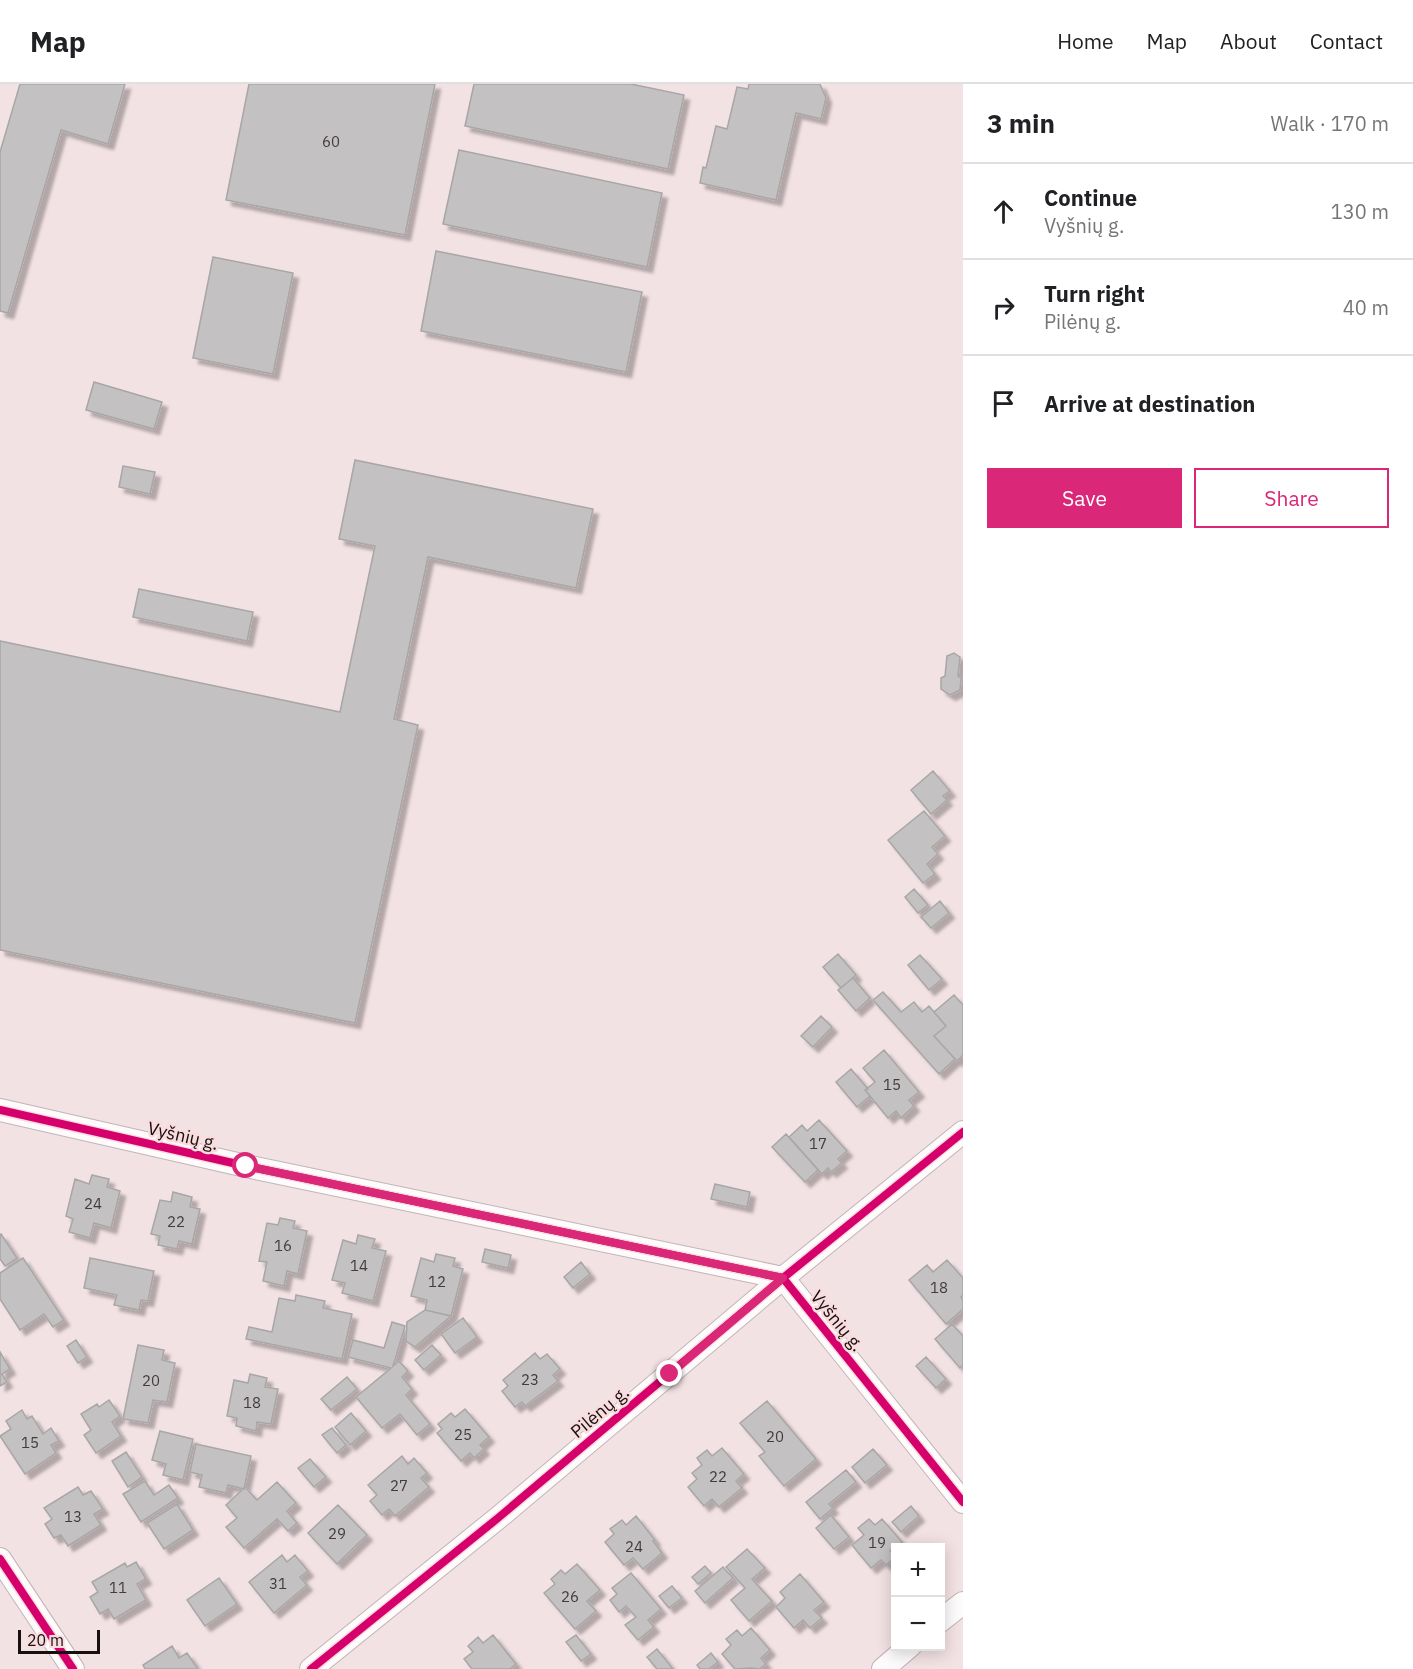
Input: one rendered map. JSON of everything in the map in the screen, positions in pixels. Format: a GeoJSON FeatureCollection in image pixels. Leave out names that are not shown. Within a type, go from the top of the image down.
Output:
{"type":"FeatureCollection","features":[{"type":"Feature","properties":{"kind":"street","name":"Vyšnių g."},"geometry":{"type":"LineString","coordinates":[[0,1110],[246,1166],[783,1278],[963,1502]]}},
{"type":"Feature","properties":{"kind":"street","name":"Pilėnų g."},"geometry":{"type":"LineString","coordinates":[[311,1669],[498,1518],[783,1278],[963,1132]]}},
{"type":"Feature","properties":{"kind":"street"},"geometry":{"type":"LineString","coordinates":[[0,1559],[73,1669]]}},
{"type":"Feature","properties":{"kind":"street"},"geometry":{"type":"LineString","coordinates":[[945,1617],[963,1603]]}},
{"type":"Feature","properties":{"kind":"street"},"geometry":{"type":"LineString","coordinates":[[883,1669],[905,1651]]}},
{"type":"Feature","properties":{"kind":"building"},"geometry":{"type":"Polygon","coordinates":[[[20,84],[125,84],[108,144],[61,130],[8,313],[0,311],[0,152],[20,84]]]}},
{"type":"Feature","properties":{"kind":"building"},"geometry":{"type":"Polygon","coordinates":[[[249,84],[435,84],[405,235],[226,200],[249,84]]]}},
{"type":"Feature","properties":{"kind":"building"},"geometry":{"type":"Polygon","coordinates":[[[474,84],[631,84],[684,95],[668,169],[465,126],[474,84]]]}},
{"type":"Feature","properties":{"kind":"building"},"geometry":{"type":"Polygon","coordinates":[[[749,84],[820,84],[826,98],[821,119],[796,113],[776,200],[700,183],[716,126],[727,129],[737,87],[748,89],[749,84]]]}},
{"type":"Feature","properties":{"kind":"building"},"geometry":{"type":"Polygon","coordinates":[[[459,150],[662,193],[647,267],[443,224],[459,150]]]}},
{"type":"Feature","properties":{"kind":"building"},"geometry":{"type":"Polygon","coordinates":[[[436,251],[642,292],[626,372],[421,331],[436,251]]]}},
{"type":"Feature","properties":{"kind":"building"},"geometry":{"type":"Polygon","coordinates":[[[213,257],[293,273],[273,374],[193,358],[213,257]]]}},
{"type":"Feature","properties":{"kind":"building"},"geometry":{"type":"Polygon","coordinates":[[[94,382],[162,402],[154,429],[86,410],[94,382]]]}},
{"type":"Feature","properties":{"kind":"building"},"geometry":{"type":"Polygon","coordinates":[[[355,460],[593,509],[576,588],[428,557],[394,719],[418,725],[355,1023],[0,950],[0,641],[340,712],[375,546],[339,539],[355,460]]]}},
{"type":"Feature","properties":{"kind":"building"},"geometry":{"type":"Polygon","coordinates":[[[123,466],[155,472],[150,494],[119,487],[123,466]]]}},
{"type":"Feature","properties":{"kind":"building"},"geometry":{"type":"Polygon","coordinates":[[[139,589],[253,612],[247,641],[133,617],[139,589]]]}},
{"type":"Feature","properties":{"kind":"building"},"geometry":{"type":"Polygon","coordinates":[[[954,653],[960,657],[958,676],[961,678],[960,690],[950,695],[941,689],[941,678],[945,676],[947,656],[954,653]]]}},
{"type":"Feature","properties":{"kind":"building"},"geometry":{"type":"Polygon","coordinates":[[[933,771],[950,791],[943,796],[947,800],[931,814],[911,790],[933,771]]]}},
{"type":"Feature","properties":{"kind":"building"},"geometry":{"type":"Polygon","coordinates":[[[924,811],[945,836],[932,847],[938,854],[927,864],[935,874],[923,883],[888,840],[924,811]]]}},
{"type":"Feature","properties":{"kind":"building"},"geometry":{"type":"Polygon","coordinates":[[[914,889],[928,905],[918,913],[905,897],[914,889]]]}},
{"type":"Feature","properties":{"kind":"building"},"geometry":{"type":"Polygon","coordinates":[[[940,901],[949,913],[931,928],[921,917],[940,901]]]}},
{"type":"Feature","properties":{"kind":"building"},"geometry":{"type":"Polygon","coordinates":[[[838,954],[856,975],[841,988],[823,967],[838,954]]]}},
{"type":"Feature","properties":{"kind":"building"},"geometry":{"type":"Polygon","coordinates":[[[920,955],[942,979],[929,990],[908,965],[920,955]]]}},
{"type":"Feature","properties":{"kind":"building"},"geometry":{"type":"Polygon","coordinates":[[[853,978],[870,998],[856,1011],[838,990],[853,978]]]}},
{"type":"Feature","properties":{"kind":"building"},"geometry":{"type":"Polygon","coordinates":[[[883,992],[901,1012],[914,1002],[922,1012],[929,1006],[946,1026],[934,1036],[955,1059],[939,1074],[873,1000],[883,992]]]}},
{"type":"Feature","properties":{"kind":"building"},"geometry":{"type":"Polygon","coordinates":[[[954,995],[963,1005],[963,1055],[957,1061],[934,1036],[946,1026],[934,1012],[954,995]]]}},
{"type":"Feature","properties":{"kind":"building"},"geometry":{"type":"Polygon","coordinates":[[[821,1016],[832,1027],[813,1047],[801,1036],[821,1016]]]}},
{"type":"Feature","properties":{"kind":"building"},"geometry":{"type":"Polygon","coordinates":[[[884,1050],[919,1092],[909,1100],[914,1106],[901,1118],[896,1111],[888,1118],[865,1090],[875,1082],[863,1068],[884,1050]]]}},
{"type":"Feature","properties":{"kind":"building"},"geometry":{"type":"Polygon","coordinates":[[[851,1069],[868,1089],[865,1090],[870,1096],[857,1107],[836,1082],[851,1069]]]}},
{"type":"Feature","properties":{"kind":"building"},"geometry":{"type":"Polygon","coordinates":[[[819,1120],[847,1151],[838,1159],[842,1163],[831,1172],[828,1168],[822,1174],[789,1137],[802,1125],[807,1131],[819,1120]]]}},
{"type":"Feature","properties":{"kind":"building"},"geometry":{"type":"Polygon","coordinates":[[[786,1134],[818,1170],[805,1182],[772,1147],[786,1134]]]}},
{"type":"Feature","properties":{"kind":"building"},"geometry":{"type":"Polygon","coordinates":[[[92,1175],[109,1179],[107,1187],[120,1191],[111,1228],[94,1223],[90,1238],[69,1232],[73,1219],[66,1216],[75,1179],[89,1184],[92,1175]]]}},
{"type":"Feature","properties":{"kind":"building"},"geometry":{"type":"Polygon","coordinates":[[[715,1184],[750,1192],[747,1207],[711,1199],[715,1184]]]}},
{"type":"Feature","properties":{"kind":"building"},"geometry":{"type":"Polygon","coordinates":[[[173,1192],[192,1197],[190,1207],[200,1209],[192,1244],[179,1241],[177,1249],[158,1245],[160,1236],[151,1234],[160,1200],[171,1202],[173,1192]]]}},
{"type":"Feature","properties":{"kind":"building"},"geometry":{"type":"Polygon","coordinates":[[[280,1218],[295,1221],[293,1228],[307,1231],[298,1274],[287,1271],[284,1286],[263,1281],[267,1262],[259,1261],[267,1223],[278,1225],[280,1218]]]}},
{"type":"Feature","properties":{"kind":"building"},"geometry":{"type":"Polygon","coordinates":[[[1,1234],[17,1258],[5,1266],[0,1259],[1,1234]]]}},
{"type":"Feature","properties":{"kind":"building"},"geometry":{"type":"Polygon","coordinates":[[[358,1235],[375,1239],[372,1248],[386,1251],[373,1301],[342,1293],[345,1283],[332,1280],[343,1240],[356,1244],[358,1235]]]}},
{"type":"Feature","properties":{"kind":"building"},"geometry":{"type":"Polygon","coordinates":[[[485,1249],[511,1255],[508,1268],[482,1262],[485,1249]]]}},
{"type":"Feature","properties":{"kind":"building"},"geometry":{"type":"Polygon","coordinates":[[[436,1254],[455,1258],[453,1266],[463,1269],[451,1316],[425,1310],[427,1300],[411,1296],[421,1258],[434,1262],[436,1254]]]}},
{"type":"Feature","properties":{"kind":"building"},"geometry":{"type":"Polygon","coordinates":[[[23,1258],[64,1320],[53,1327],[44,1314],[20,1330],[0,1299],[0,1273],[23,1258]]]}},
{"type":"Feature","properties":{"kind":"building"},"geometry":{"type":"Polygon","coordinates":[[[90,1258],[154,1271],[148,1301],[141,1300],[139,1310],[114,1305],[117,1295],[84,1288],[90,1258]]]}},
{"type":"Feature","properties":{"kind":"building"},"geometry":{"type":"Polygon","coordinates":[[[947,1260],[963,1278],[961,1297],[963,1309],[946,1324],[909,1280],[927,1265],[933,1272],[947,1260]]]}},
{"type":"Feature","properties":{"kind":"building"},"geometry":{"type":"Polygon","coordinates":[[[581,1262],[590,1274],[573,1288],[564,1277],[581,1262]]]}},
{"type":"Feature","properties":{"kind":"building"},"geometry":{"type":"Polygon","coordinates":[[[296,1295],[325,1301],[323,1308],[352,1314],[342,1359],[246,1339],[249,1327],[272,1332],[279,1298],[295,1301],[296,1295]]]}},
{"type":"Feature","properties":{"kind":"building"},"geometry":{"type":"Polygon","coordinates":[[[425,1310],[451,1316],[415,1347],[406,1341],[407,1322],[425,1310]]]}},
{"type":"Feature","properties":{"kind":"building"},"geometry":{"type":"Polygon","coordinates":[[[463,1318],[477,1337],[455,1353],[441,1334],[463,1318]]]}},
{"type":"Feature","properties":{"kind":"building"},"geometry":{"type":"Polygon","coordinates":[[[392,1322],[405,1326],[393,1366],[399,1361],[408,1371],[402,1377],[412,1389],[406,1395],[430,1424],[417,1435],[400,1414],[382,1428],[356,1397],[391,1368],[348,1357],[353,1340],[384,1348],[392,1322]]]}},
{"type":"Feature","properties":{"kind":"building"},"geometry":{"type":"Polygon","coordinates":[[[952,1324],[963,1336],[963,1365],[960,1368],[935,1339],[952,1324]]]}},
{"type":"Feature","properties":{"kind":"building"},"geometry":{"type":"Polygon","coordinates":[[[76,1340],[87,1357],[78,1363],[67,1346],[76,1340]]]}},
{"type":"Feature","properties":{"kind":"building"},"geometry":{"type":"Polygon","coordinates":[[[138,1345],[164,1350],[162,1360],[175,1363],[167,1402],[153,1400],[148,1423],[123,1419],[138,1345]]]}},
{"type":"Feature","properties":{"kind":"building"},"geometry":{"type":"Polygon","coordinates":[[[432,1345],[441,1355],[424,1370],[415,1360],[432,1345]]]}},
{"type":"Feature","properties":{"kind":"building"},"geometry":{"type":"Polygon","coordinates":[[[0,1352],[10,1369],[2,1374],[7,1382],[0,1386],[0,1352]]]}},
{"type":"Feature","properties":{"kind":"building"},"geometry":{"type":"Polygon","coordinates":[[[535,1353],[540,1359],[547,1354],[560,1369],[553,1375],[558,1381],[525,1406],[522,1402],[515,1407],[502,1391],[508,1386],[503,1380],[535,1353]]]}},
{"type":"Feature","properties":{"kind":"building"},"geometry":{"type":"Polygon","coordinates":[[[926,1357],[946,1379],[936,1388],[916,1366],[926,1357]]]}},
{"type":"Feature","properties":{"kind":"building"},"geometry":{"type":"Polygon","coordinates":[[[250,1374],[267,1378],[265,1387],[278,1389],[271,1424],[257,1422],[256,1431],[236,1426],[237,1418],[227,1416],[234,1380],[248,1383],[250,1374]]]}},
{"type":"Feature","properties":{"kind":"building"},"geometry":{"type":"Polygon","coordinates":[[[347,1377],[357,1389],[331,1410],[321,1399],[347,1377]]]}},
{"type":"Feature","properties":{"kind":"building"},"geometry":{"type":"Polygon","coordinates":[[[109,1400],[120,1416],[112,1422],[121,1436],[96,1453],[84,1435],[91,1430],[81,1414],[109,1400]]]}},
{"type":"Feature","properties":{"kind":"building"},"geometry":{"type":"Polygon","coordinates":[[[767,1401],[816,1459],[784,1486],[759,1456],[765,1452],[740,1423],[767,1401]]]}},
{"type":"Feature","properties":{"kind":"building"},"geometry":{"type":"Polygon","coordinates":[[[465,1409],[489,1437],[480,1445],[484,1449],[474,1458],[470,1453],[461,1461],[437,1433],[442,1429],[438,1424],[451,1413],[455,1417],[465,1409]]]}},
{"type":"Feature","properties":{"kind":"building"},"geometry":{"type":"Polygon","coordinates":[[[22,1410],[27,1419],[32,1416],[43,1434],[51,1428],[59,1441],[51,1445],[56,1453],[25,1474],[0,1436],[11,1429],[6,1421],[22,1410]]]}},
{"type":"Feature","properties":{"kind":"building"},"geometry":{"type":"Polygon","coordinates":[[[351,1413],[366,1431],[350,1445],[335,1427],[351,1413]]]}},
{"type":"Feature","properties":{"kind":"building"},"geometry":{"type":"Polygon","coordinates":[[[332,1428],[346,1445],[337,1453],[322,1435],[332,1428]]]}},
{"type":"Feature","properties":{"kind":"building"},"geometry":{"type":"Polygon","coordinates":[[[160,1431],[193,1439],[183,1480],[163,1475],[166,1464],[152,1460],[160,1431]]]}},
{"type":"Feature","properties":{"kind":"building"},"geometry":{"type":"Polygon","coordinates":[[[196,1444],[251,1456],[244,1489],[228,1485],[226,1493],[199,1487],[202,1475],[190,1472],[196,1444]]]}},
{"type":"Feature","properties":{"kind":"building"},"geometry":{"type":"Polygon","coordinates":[[[722,1448],[744,1474],[736,1481],[742,1488],[719,1507],[712,1499],[704,1506],[688,1487],[697,1479],[692,1473],[702,1465],[697,1458],[707,1450],[712,1456],[722,1448]]]}},
{"type":"Feature","properties":{"kind":"building"},"geometry":{"type":"Polygon","coordinates":[[[873,1449],[887,1465],[865,1483],[852,1467],[873,1449]]]}},
{"type":"Feature","properties":{"kind":"building"},"geometry":{"type":"Polygon","coordinates":[[[126,1452],[142,1477],[128,1487],[112,1461],[126,1452]]]}},
{"type":"Feature","properties":{"kind":"building"},"geometry":{"type":"Polygon","coordinates":[[[402,1456],[408,1464],[414,1458],[427,1473],[421,1478],[429,1487],[395,1516],[389,1509],[382,1515],[370,1501],[377,1495],[368,1485],[402,1456]]]}},
{"type":"Feature","properties":{"kind":"building"},"geometry":{"type":"Polygon","coordinates":[[[310,1459],[326,1477],[314,1487],[298,1468],[310,1459]]]}},
{"type":"Feature","properties":{"kind":"building"},"geometry":{"type":"Polygon","coordinates":[[[846,1470],[856,1482],[829,1504],[833,1508],[820,1519],[806,1502],[846,1470]]]}},
{"type":"Feature","properties":{"kind":"building"},"geometry":{"type":"Polygon","coordinates":[[[145,1481],[154,1495],[169,1485],[178,1498],[141,1522],[123,1494],[145,1481]]]}},
{"type":"Feature","properties":{"kind":"building"},"geometry":{"type":"Polygon","coordinates":[[[277,1482],[296,1503],[287,1511],[297,1523],[288,1531],[277,1519],[244,1548],[226,1527],[237,1518],[226,1505],[245,1487],[257,1500],[277,1482]]]}},
{"type":"Feature","properties":{"kind":"building"},"geometry":{"type":"Polygon","coordinates":[[[78,1487],[83,1495],[91,1491],[103,1509],[94,1514],[101,1525],[68,1546],[61,1535],[54,1538],[45,1524],[52,1519],[44,1508],[78,1487]]]}},
{"type":"Feature","properties":{"kind":"building"},"geometry":{"type":"Polygon","coordinates":[[[177,1504],[193,1530],[164,1549],[147,1523],[177,1504]]]}},
{"type":"Feature","properties":{"kind":"building"},"geometry":{"type":"Polygon","coordinates":[[[338,1505],[367,1535],[337,1564],[308,1533],[338,1505]]]}},
{"type":"Feature","properties":{"kind":"building"},"geometry":{"type":"Polygon","coordinates":[[[911,1506],[919,1516],[901,1532],[892,1522],[911,1506]]]}},
{"type":"Feature","properties":{"kind":"building"},"geometry":{"type":"Polygon","coordinates":[[[831,1515],[849,1537],[834,1549],[816,1528],[831,1515]]]}},
{"type":"Feature","properties":{"kind":"building"},"geometry":{"type":"Polygon","coordinates":[[[636,1516],[662,1553],[643,1569],[633,1558],[624,1565],[605,1542],[614,1534],[610,1529],[622,1520],[626,1525],[636,1516]]]}},
{"type":"Feature","properties":{"kind":"building"},"geometry":{"type":"Polygon","coordinates":[[[869,1519],[875,1525],[882,1519],[902,1542],[891,1543],[891,1561],[886,1565],[881,1560],[871,1568],[852,1545],[864,1535],[858,1528],[869,1519]]]}},
{"type":"Feature","properties":{"kind":"building"},"geometry":{"type":"Polygon","coordinates":[[[747,1549],[765,1568],[752,1579],[772,1601],[749,1621],[731,1600],[745,1588],[726,1567],[747,1549]]]}},
{"type":"Feature","properties":{"kind":"building"},"geometry":{"type":"Polygon","coordinates":[[[282,1555],[287,1562],[295,1555],[308,1571],[300,1577],[307,1585],[274,1613],[249,1582],[282,1555]]]}},
{"type":"Feature","properties":{"kind":"building"},"geometry":{"type":"Polygon","coordinates":[[[136,1562],[146,1579],[137,1584],[146,1600],[114,1619],[108,1609],[100,1614],[90,1597],[98,1592],[92,1582],[125,1563],[127,1567],[136,1562]]]}},
{"type":"Feature","properties":{"kind":"building"},"geometry":{"type":"Polygon","coordinates":[[[577,1564],[600,1590],[587,1601],[596,1611],[575,1629],[544,1593],[555,1584],[551,1579],[561,1570],[565,1574],[577,1564]]]}},
{"type":"Feature","properties":{"kind":"building"},"geometry":{"type":"Polygon","coordinates":[[[705,1566],[711,1573],[698,1584],[692,1577],[705,1566]]]}},
{"type":"Feature","properties":{"kind":"building"},"geometry":{"type":"Polygon","coordinates":[[[723,1567],[733,1578],[705,1603],[695,1591],[723,1567]]]}},
{"type":"Feature","properties":{"kind":"building"},"geometry":{"type":"Polygon","coordinates":[[[631,1573],[661,1609],[648,1620],[654,1627],[638,1640],[625,1625],[636,1617],[626,1606],[619,1612],[610,1600],[617,1594],[612,1588],[631,1573]]]}},
{"type":"Feature","properties":{"kind":"building"},"geometry":{"type":"Polygon","coordinates":[[[800,1574],[824,1602],[814,1610],[822,1618],[810,1628],[803,1620],[794,1628],[776,1607],[785,1598],[780,1592],[800,1574]]]}},
{"type":"Feature","properties":{"kind":"building"},"geometry":{"type":"Polygon","coordinates":[[[219,1578],[237,1604],[205,1626],[187,1600],[219,1578]]]}},
{"type":"Feature","properties":{"kind":"building"},"geometry":{"type":"Polygon","coordinates":[[[672,1586],[682,1598],[669,1608],[659,1596],[672,1586]]]}},
{"type":"Feature","properties":{"kind":"building"},"geometry":{"type":"Polygon","coordinates":[[[751,1628],[770,1650],[761,1658],[766,1664],[760,1669],[735,1669],[722,1654],[731,1645],[726,1639],[737,1630],[742,1636],[751,1628]]]}},
{"type":"Feature","properties":{"kind":"building"},"geometry":{"type":"Polygon","coordinates":[[[493,1635],[516,1664],[510,1669],[472,1669],[464,1659],[473,1652],[468,1646],[478,1637],[483,1643],[493,1635]]]}},
{"type":"Feature","properties":{"kind":"building"},"geometry":{"type":"Polygon","coordinates":[[[576,1635],[591,1654],[581,1661],[566,1642],[576,1635]]]}},
{"type":"Feature","properties":{"kind":"building"},"geometry":{"type":"Polygon","coordinates":[[[172,1646],[179,1658],[187,1653],[198,1669],[145,1669],[143,1665],[172,1646]]]}},
{"type":"Feature","properties":{"kind":"building"},"geometry":{"type":"Polygon","coordinates":[[[657,1649],[673,1669],[657,1669],[647,1657],[657,1649]]]}},
{"type":"Feature","properties":{"kind":"building"},"geometry":{"type":"Polygon","coordinates":[[[711,1653],[718,1662],[709,1669],[700,1669],[697,1665],[711,1653]]]}},
{"type":"Feature","properties":{"kind":"cycle path"},"geometry":{"type":"LineString","coordinates":[[0,1110],[246,1166],[783,1278],[963,1502]]}},
{"type":"Feature","properties":{"kind":"cycle path"},"geometry":{"type":"LineString","coordinates":[[311,1669],[498,1518],[783,1278],[963,1132]]}},
{"type":"Feature","properties":{"kind":"cycle path"},"geometry":{"type":"LineString","coordinates":[[0,1559],[73,1669]]}},
{"type":"Feature","properties":{"kind":"route"},"geometry":{"type":"LineString","coordinates":[[246,1166],[783,1278],[670,1374]]}}]}
